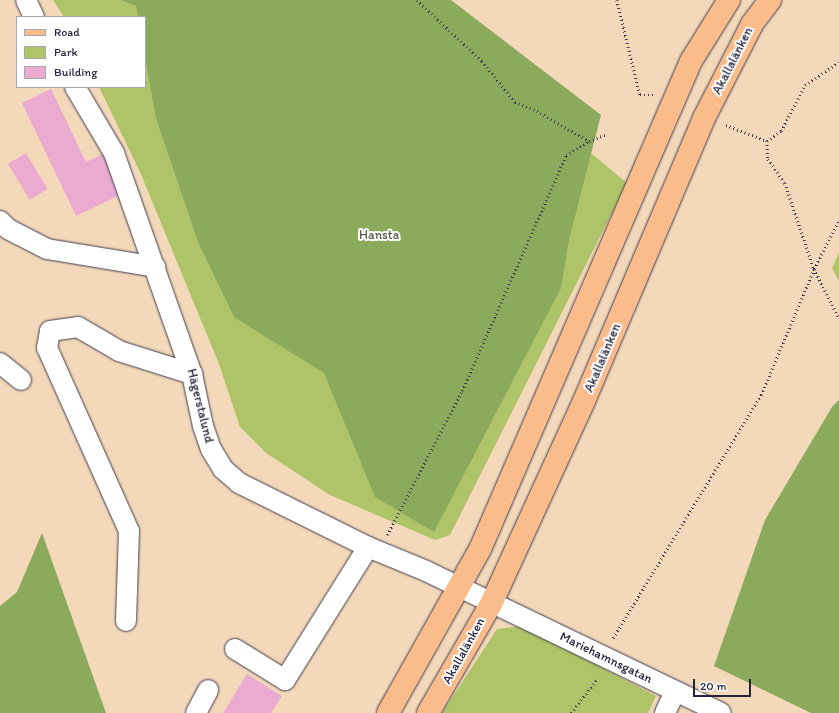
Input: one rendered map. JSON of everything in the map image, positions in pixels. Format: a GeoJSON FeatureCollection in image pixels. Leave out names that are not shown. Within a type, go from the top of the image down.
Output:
{"type":"FeatureCollection","features":[{"type":"Feature","properties":{"kind":"main road"},"geometry":{"type":"LineString","coordinates":[[388,713],[484,540],[691,61],[729,0]]}},
{"type":"Feature","properties":{"kind":"main road","name":"Akallalänken"},"geometry":{"type":"LineString","coordinates":[[428,713],[492,602],[584,401],[707,111],[752,24],[770,0]]}},
{"type":"Feature","properties":{"kind":"street"},"geometry":{"type":"LineString","coordinates":[[26,0],[34,16]]}},
{"type":"Feature","properties":{"kind":"street","name":"Hägerstalund"},"geometry":{"type":"LineString","coordinates":[[76,88],[114,153],[156,267],[192,374],[202,426],[211,450],[224,469],[239,484],[373,549],[492,602]]}},
{"type":"Feature","properties":{"kind":"street"},"geometry":{"type":"LineString","coordinates":[[0,221],[8,229],[47,249],[156,267]]}},
{"type":"Feature","properties":{"kind":"street"},"geometry":{"type":"LineString","coordinates":[[126,621],[129,531],[47,348],[50,331],[78,327],[119,351],[192,374]]}},
{"type":"Feature","properties":{"kind":"street"},"geometry":{"type":"LineString","coordinates":[[0,362],[21,380]]}},
{"type":"Feature","properties":{"kind":"street"},"geometry":{"type":"LineString","coordinates":[[235,649],[286,680],[373,549]]}},
{"type":"Feature","properties":{"kind":"street","name":"Mariehamnsgatan"},"geometry":{"type":"LineString","coordinates":[[492,602],[721,713]]}},
{"type":"Feature","properties":{"kind":"street"},"geometry":{"type":"LineString","coordinates":[[196,713],[208,690]]}},
{"type":"Feature","properties":{"kind":"street"},"geometry":{"type":"LineString","coordinates":[[665,713],[675,692]]}},
{"type":"Feature","properties":{"kind":"path"},"geometry":{"type":"LineString","coordinates":[[417,0],[482,61],[515,102],[537,111],[589,141]]}},
{"type":"Feature","properties":{"kind":"path"},"geometry":{"type":"LineString","coordinates":[[617,0],[640,95],[660,94]]}},
{"type":"Feature","properties":{"kind":"path"},"geometry":{"type":"LineString","coordinates":[[767,141],[781,131],[805,85],[839,62]]}},
{"type":"Feature","properties":{"kind":"path"},"geometry":{"type":"LineString","coordinates":[[726,125],[767,141]]}},
{"type":"Feature","properties":{"kind":"path"},"geometry":{"type":"LineString","coordinates":[[373,549],[462,391],[566,154],[589,141],[605,135]]}},
{"type":"Feature","properties":{"kind":"path"},"geometry":{"type":"LineString","coordinates":[[767,141],[768,159],[785,183],[814,269],[839,318]]}},
{"type":"Feature","properties":{"kind":"path"},"geometry":{"type":"LineString","coordinates":[[613,638],[760,395],[814,269],[839,220]]}},
{"type":"Feature","properties":{"kind":"path"},"geometry":{"type":"LineString","coordinates":[[571,713],[598,678]]}},
{"type":"Feature","properties":{"kind":"green space","name":"Hansta"},"geometry":{"type":"Polygon","coordinates":[[[53,0],[406,0],[627,183],[450,535],[435,540],[330,495],[266,453],[240,427],[219,364],[140,172],[99,88],[146,88],[146,16],[63,16],[53,0]]]}},
{"type":"Feature","properties":{"kind":"green space","name":"Hansta"},"geometry":{"type":"Polygon","coordinates":[[[121,0],[451,0],[601,115],[569,240],[561,288],[434,532],[375,497],[324,373],[234,317],[198,242],[156,118],[146,63],[146,16],[138,16],[136,6],[121,0]]]}},
{"type":"Feature","properties":{"kind":"green space"},"geometry":{"type":"Polygon","coordinates":[[[839,253],[839,281],[832,268],[839,253]]]}},
{"type":"Feature","properties":{"kind":"green space"},"geometry":{"type":"Polygon","coordinates":[[[839,400],[839,713],[811,713],[714,666],[765,520],[832,407],[839,400]]]}},
{"type":"Feature","properties":{"kind":"green space"},"geometry":{"type":"Polygon","coordinates":[[[42,533],[106,713],[0,713],[0,606],[17,592],[42,533]]]}},
{"type":"Feature","properties":{"kind":"green space"},"geometry":{"type":"Polygon","coordinates":[[[522,626],[656,696],[648,713],[442,713],[497,629],[522,626]]]}},
{"type":"Feature","properties":{"kind":"building"},"geometry":{"type":"Polygon","coordinates":[[[51,89],[86,162],[103,154],[122,194],[76,216],[22,103],[51,89]]]}},
{"type":"Feature","properties":{"kind":"building"},"geometry":{"type":"Polygon","coordinates":[[[26,153],[48,189],[30,200],[8,164],[26,153]]]}},
{"type":"Feature","properties":{"kind":"building"},"geometry":{"type":"Polygon","coordinates":[[[247,674],[282,696],[271,713],[223,713],[247,674]]]}}]}
